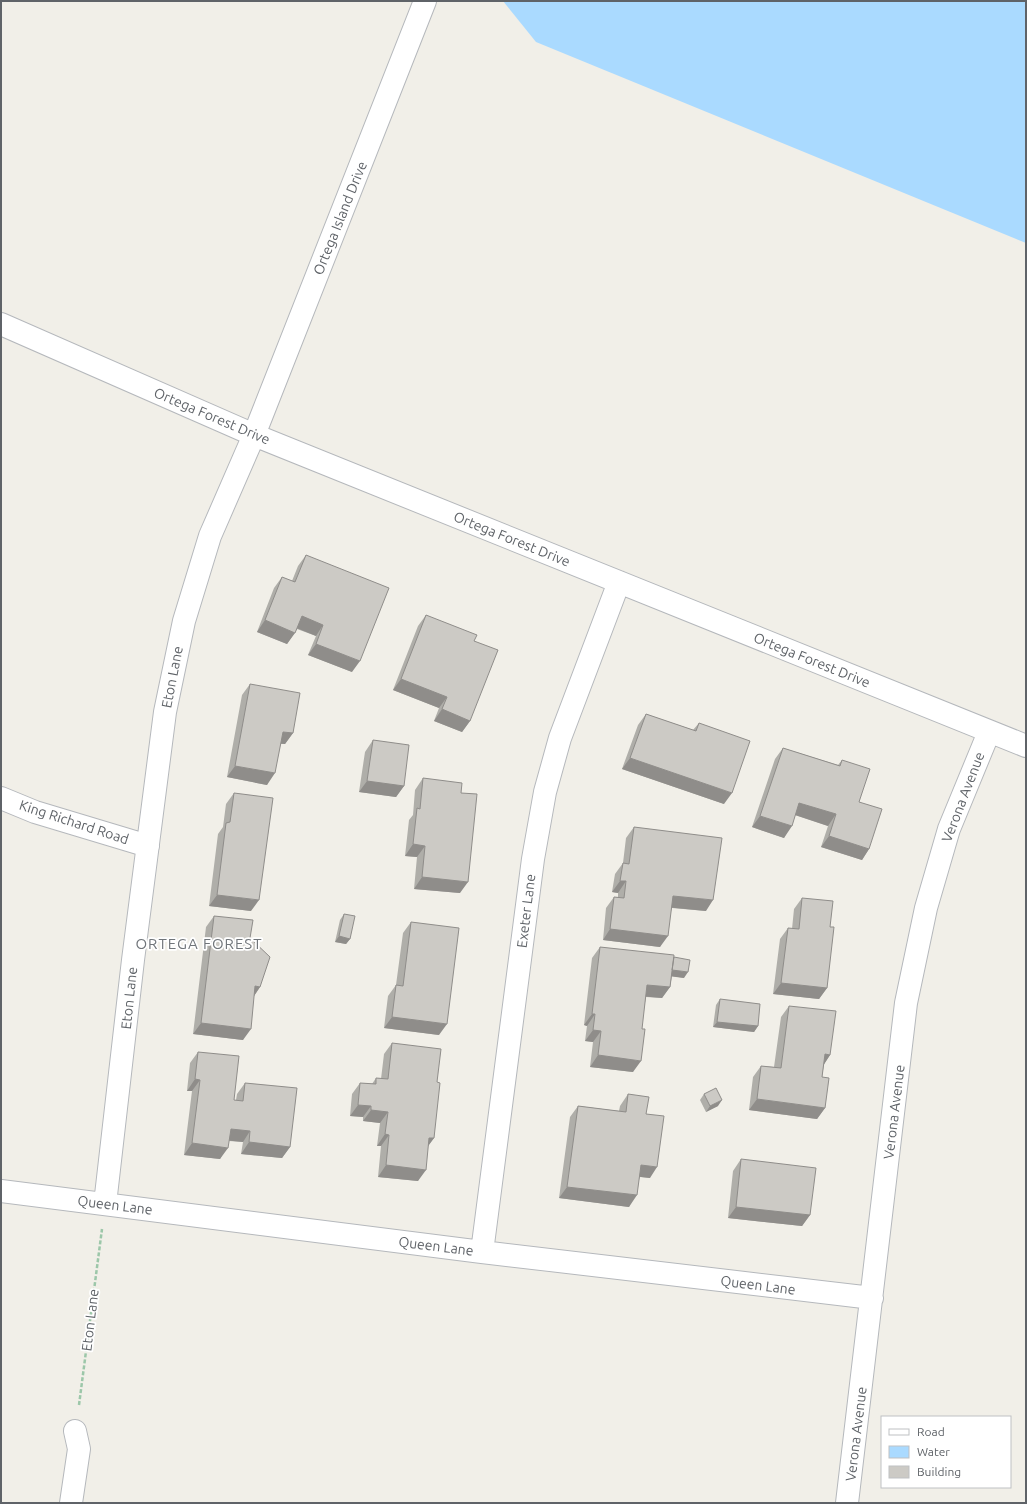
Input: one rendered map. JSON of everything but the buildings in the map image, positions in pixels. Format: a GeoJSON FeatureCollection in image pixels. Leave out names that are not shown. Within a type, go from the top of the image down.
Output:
{"type":"FeatureCollection","features":[{"type":"Feature","properties":{"kind":"street","name":"Ortega Island Drive"},"geometry":{"type":"LineString","coordinates":[[254,435],[425,1]]}},
{"type":"Feature","properties":{"kind":"street","name":"Ortega Forest Drive"},"geometry":{"type":"LineString","coordinates":[[1,324],[254,435],[1026,746]]}},
{"type":"Feature","properties":{"kind":"street","name":"Eton Lane"},"geometry":{"type":"LineString","coordinates":[[105,1204],[133,960],[165,712],[184,620],[210,536],[254,435]]}},
{"type":"Feature","properties":{"kind":"street","name":"Exeter Lane"},"geometry":{"type":"LineString","coordinates":[[482,1252],[533,859],[545,792],[560,738],[619,582]]}},
{"type":"Feature","properties":{"kind":"street","name":"Verona Avenue"},"geometry":{"type":"LineString","coordinates":[[847,1503],[906,1003],[926,908],[949,829],[989,732]]}},
{"type":"Feature","properties":{"kind":"street","name":"King Richard Road"},"geometry":{"type":"LineString","coordinates":[[1,798],[35,812],[148,846]]}},
{"type":"Feature","properties":{"kind":"street","name":"Queen Lane"},"geometry":{"type":"LineString","coordinates":[[1,1191],[482,1252],[872,1298]]}},
{"type":"Feature","properties":{"kind":"street"},"geometry":{"type":"LineString","coordinates":[[70,1503],[79,1449],[75,1431]]}},
{"type":"Feature","properties":{"kind":"path","name":"Eton Lane"},"geometry":{"type":"LineString","coordinates":[[75,1431],[105,1204]]}},
{"type":"Feature","properties":{"kind":"water"},"geometry":{"type":"Polygon","coordinates":[[[503,1],[1026,1],[1026,243],[536,42],[503,1]]]}},
{"type":"Feature","properties":{"kind":"district","name":"ORTEGA FOREST"},"geometry":{"type":"Point","coordinates":[199,943]}}]}
